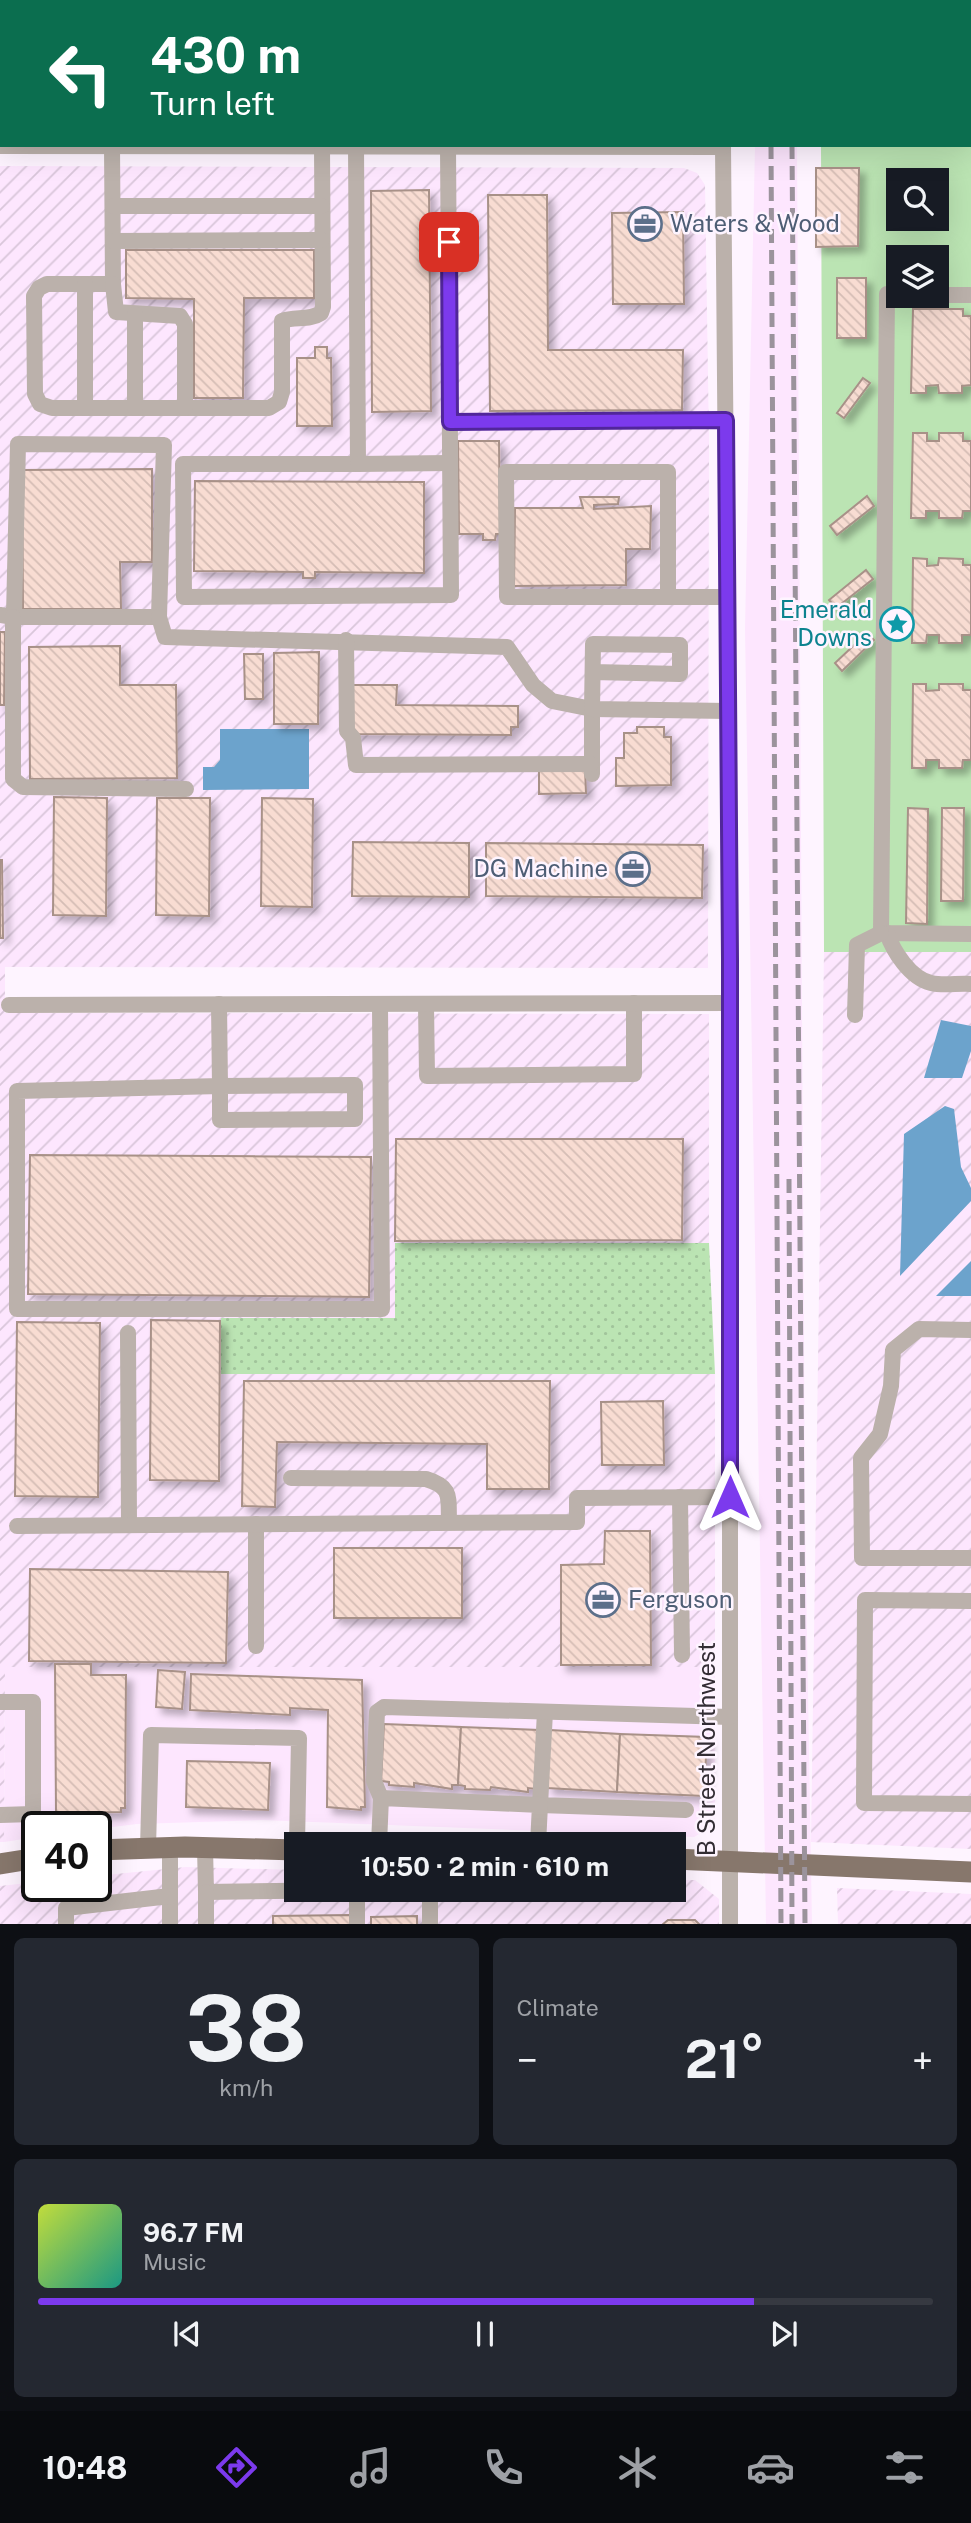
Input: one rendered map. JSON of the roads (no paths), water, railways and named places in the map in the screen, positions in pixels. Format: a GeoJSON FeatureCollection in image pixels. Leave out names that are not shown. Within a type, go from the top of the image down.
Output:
{"type":"FeatureCollection","features":[{"type":"Feature","properties":{"kind":"main road"},"geometry":{"type":"LineString","coordinates":[[112,1849],[284,1847]]}},
{"type":"Feature","properties":{"kind":"main road"},"geometry":{"type":"LineString","coordinates":[[686,1859],[971,1872]]}},
{"type":"Feature","properties":{"kind":"main road"},"geometry":{"type":"LineString","coordinates":[[0,1864],[21,1861]]}},
{"type":"Feature","properties":{"kind":"street"},"geometry":{"type":"LineString","coordinates":[[112,147],[113,284],[116,312],[180,316],[185,324],[185,408]]}},
{"type":"Feature","properties":{"kind":"street"},"geometry":{"type":"LineString","coordinates":[[113,284],[47,284],[39,288],[34,296],[35,394],[40,404],[52,408],[269,408],[279,402],[282,392],[282,321],[290,318],[314,318],[321,313],[322,147]]}},
{"type":"Feature","properties":{"kind":"street"},"geometry":{"type":"LineString","coordinates":[[356,147],[358,464]]}},
{"type":"Feature","properties":{"kind":"street"},"geometry":{"type":"LineString","coordinates":[[448,147],[451,596],[184,597],[183,464],[450,463]]}},
{"type":"Feature","properties":{"kind":"street","name":"B Street Northwest"},"geometry":{"type":"LineString","coordinates":[[723,147],[730,1003],[730,1924]]}},
{"type":"Feature","properties":{"kind":"street"},"geometry":{"type":"LineString","coordinates":[[113,206],[323,206]]}},
{"type":"Feature","properties":{"kind":"street"},"geometry":{"type":"LineString","coordinates":[[113,241],[323,240]]}},
{"type":"Feature","properties":{"kind":"street"},"geometry":{"type":"LineString","coordinates":[[85,284],[85,408]]}},
{"type":"Feature","properties":{"kind":"street"},"geometry":{"type":"LineString","coordinates":[[949,295],[971,295]]}},
{"type":"Feature","properties":{"kind":"street"},"geometry":{"type":"LineString","coordinates":[[887,308],[884,933],[892,948],[917,977],[931,983],[971,984]]}},
{"type":"Feature","properties":{"kind":"street"},"geometry":{"type":"LineString","coordinates":[[135,314],[135,408]]}},
{"type":"Feature","properties":{"kind":"street"},"geometry":{"type":"LineString","coordinates":[[450,422],[726,420]]}},
{"type":"Feature","properties":{"kind":"street"},"geometry":{"type":"LineString","coordinates":[[186,789],[23,787],[13,779],[9,616],[18,444],[164,445],[159,617],[165,637],[346,640],[508,647],[533,685],[552,701],[592,709],[728,711]]}},
{"type":"Feature","properties":{"kind":"street"},"geometry":{"type":"LineString","coordinates":[[668,597],[668,472],[506,472],[507,597],[668,597],[727,597]]}},
{"type":"Feature","properties":{"kind":"street"},"geometry":{"type":"LineString","coordinates":[[9,616],[159,617]]}},
{"type":"Feature","properties":{"kind":"street"},"geometry":{"type":"LineString","coordinates":[[346,640],[347,731],[353,738],[356,765],[591,769],[593,644],[680,645],[680,674],[593,672]]}},
{"type":"Feature","properties":{"kind":"street"},"geometry":{"type":"LineString","coordinates":[[855,1015],[856,945],[884,933],[971,934]]}},
{"type":"Feature","properties":{"kind":"street"},"geometry":{"type":"LineString","coordinates":[[426,1004],[427,1076],[634,1074],[634,1003]]}},
{"type":"Feature","properties":{"kind":"street"},"geometry":{"type":"LineString","coordinates":[[9,1004],[730,1003]]}},
{"type":"Feature","properties":{"kind":"street"},"geometry":{"type":"LineString","coordinates":[[219,1004],[220,1086],[220,1120],[355,1119],[355,1084],[220,1086],[17,1091],[18,1309],[382,1309],[380,1004]]}},
{"type":"Feature","properties":{"kind":"street"},"geometry":{"type":"LineString","coordinates":[[971,1330],[919,1329],[893,1350],[891,1386],[880,1434],[861,1458],[862,1558],[971,1558]]}},
{"type":"Feature","properties":{"kind":"street"},"geometry":{"type":"LineString","coordinates":[[128,1333],[129,1525]]}},
{"type":"Feature","properties":{"kind":"street"},"geometry":{"type":"LineString","coordinates":[[291,1478],[434,1482],[447,1490],[449,1522]]}},
{"type":"Feature","properties":{"kind":"street"},"geometry":{"type":"LineString","coordinates":[[680,1497],[682,1656]]}},
{"type":"Feature","properties":{"kind":"street"},"geometry":{"type":"LineString","coordinates":[[18,1525],[577,1522],[577,1498],[730,1497]]}},
{"type":"Feature","properties":{"kind":"street"},"geometry":{"type":"LineString","coordinates":[[256,1524],[256,1646]]}},
{"type":"Feature","properties":{"kind":"street"},"geometry":{"type":"LineString","coordinates":[[971,1601],[865,1600],[864,1779],[864,1804],[971,1804]]}},
{"type":"Feature","properties":{"kind":"street"},"geometry":{"type":"LineString","coordinates":[[0,1702],[33,1702],[33,1811]]}},
{"type":"Feature","properties":{"kind":"street"},"geometry":{"type":"LineString","coordinates":[[380,1832],[381,1798],[374,1781],[380,1709],[730,1717]]}},
{"type":"Feature","properties":{"kind":"street"},"geometry":{"type":"LineString","coordinates":[[539,1832],[545,1712]]}},
{"type":"Feature","properties":{"kind":"street"},"geometry":{"type":"LineString","coordinates":[[170,1924],[170,1896],[159,1848],[151,1735],[299,1738],[296,1832]]}},
{"type":"Feature","properties":{"kind":"street"},"geometry":{"type":"LineString","coordinates":[[381,1798],[686,1810]]}},
{"type":"Feature","properties":{"kind":"street"},"geometry":{"type":"LineString","coordinates":[[0,1815],[21,1814]]}},
{"type":"Feature","properties":{"kind":"street"},"geometry":{"type":"LineString","coordinates":[[205,1847],[206,1924]]}},
{"type":"Feature","properties":{"kind":"street"},"geometry":{"type":"LineString","coordinates":[[206,1892],[284,1891]]}},
{"type":"Feature","properties":{"kind":"street"},"geometry":{"type":"LineString","coordinates":[[66,1924],[66,1908],[170,1896]]}},
{"type":"Feature","properties":{"kind":"street"},"geometry":{"type":"LineString","coordinates":[[357,1902],[357,1924]]}},
{"type":"Feature","properties":{"kind":"street"},"geometry":{"type":"LineString","coordinates":[[430,1902],[430,1924]]}},
{"type":"Feature","properties":{"kind":"water"},"geometry":{"type":"Polygon","coordinates":[[[220,729],[309,729],[309,789],[203,790],[203,767],[214,767],[220,760],[220,729]]]}},
{"type":"Feature","properties":{"kind":"water"},"geometry":{"type":"Polygon","coordinates":[[[941,1020],[971,1026],[971,1051],[962,1078],[924,1078],[941,1020]]]}},
{"type":"Feature","properties":{"kind":"water"},"geometry":{"type":"Polygon","coordinates":[[[945,1106],[954,1109],[961,1167],[971,1188],[971,1201],[900,1276],[904,1134],[945,1106]]]}},
{"type":"Feature","properties":{"kind":"water"},"geometry":{"type":"Polygon","coordinates":[[[971,1261],[971,1296],[936,1296],[971,1261]]]}},
{"type":"Feature","properties":{"kind":"railway"},"geometry":{"type":"LineString","coordinates":[[771,147],[781,1924]]}},
{"type":"Feature","properties":{"kind":"railway"},"geometry":{"type":"LineString","coordinates":[[792,147],[805,1924]]}},
{"type":"Feature","properties":{"kind":"railway"},"geometry":{"type":"LineString","coordinates":[[789,1179],[792,1924]]}},
{"type":"Feature","properties":{"kind":"place","name":"Waters & Wood"},"geometry":{"type":"Point","coordinates":[645,224]}},
{"type":"Feature","properties":{"kind":"place","name":"Emerald Downs"},"geometry":{"type":"Point","coordinates":[897,624]}},
{"type":"Feature","properties":{"kind":"place","name":"DG Machine"},"geometry":{"type":"Point","coordinates":[633,869]}},
{"type":"Feature","properties":{"kind":"place","name":"Ferguson"},"geometry":{"type":"Point","coordinates":[603,1600]}}]}
